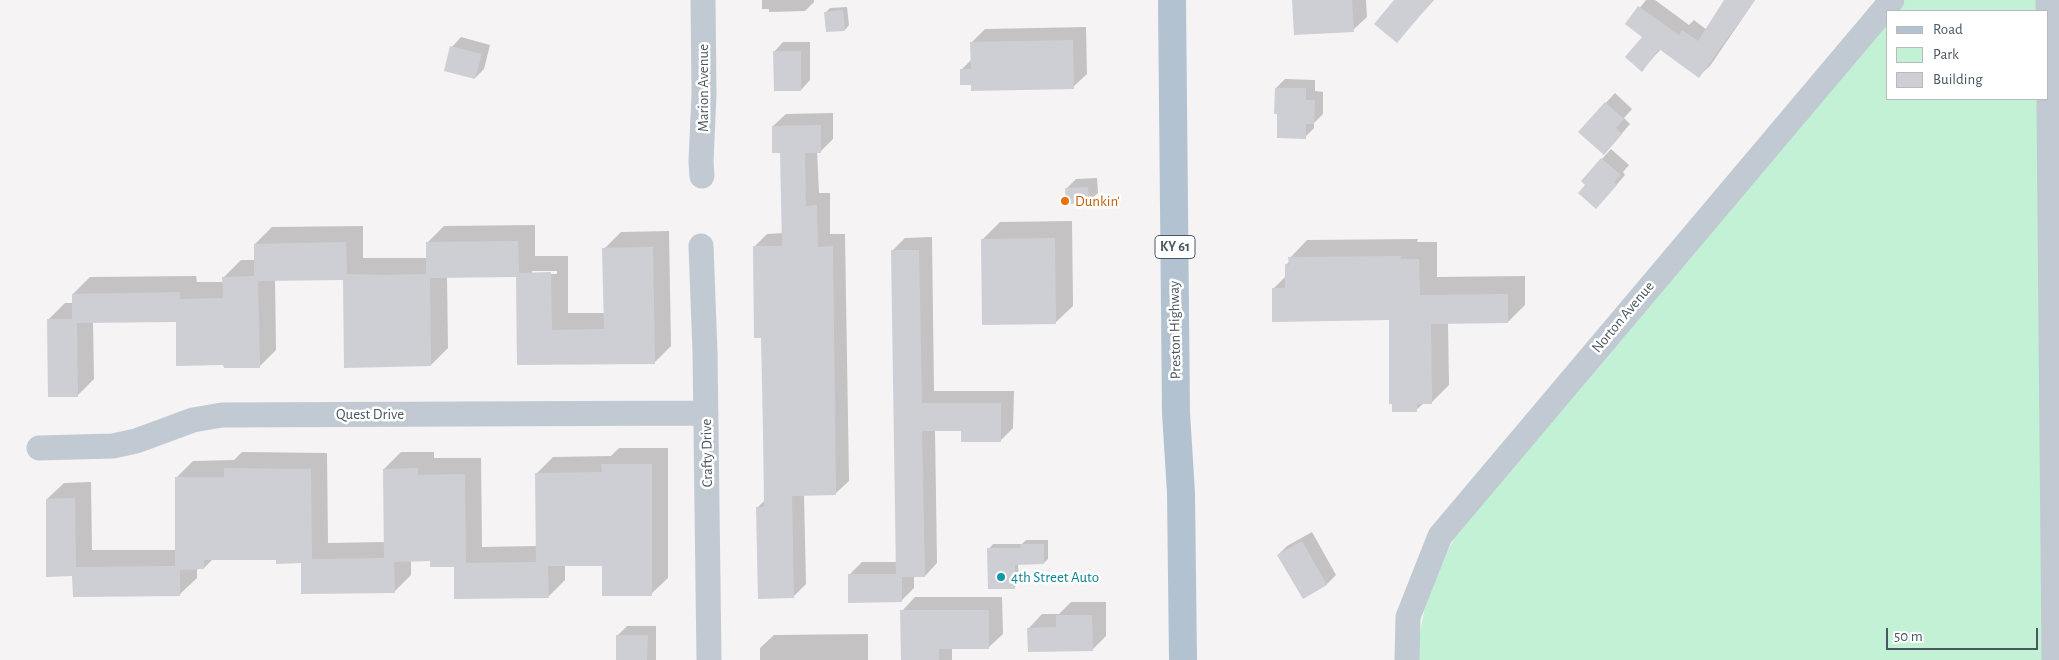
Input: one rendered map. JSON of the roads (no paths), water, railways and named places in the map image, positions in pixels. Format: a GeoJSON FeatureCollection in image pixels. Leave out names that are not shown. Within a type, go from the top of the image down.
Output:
{"type":"FeatureCollection","features":[{"type":"Feature","properties":{"kind":"main road","name":"Preston Highway"},"geometry":{"type":"LineString","coordinates":[[1172,0],[1176,412],[1181,493],[1183,660]]}},
{"type":"Feature","properties":{"kind":"street","name":"Marion Avenue"},"geometry":{"type":"LineString","coordinates":[[702,176],[704,94],[703,0]]}},
{"type":"Feature","properties":{"kind":"street","name":"Norton Avenue"},"geometry":{"type":"LineString","coordinates":[[1407,660],[1408,617],[1440,536],[1892,0]]}},
{"type":"Feature","properties":{"kind":"street"},"geometry":{"type":"LineString","coordinates":[[2049,93],[2055,651]]}},
{"type":"Feature","properties":{"kind":"street","name":"Crafty Drive"},"geometry":{"type":"LineString","coordinates":[[701,246],[706,413],[709,660]]}},
{"type":"Feature","properties":{"kind":"street","name":"Quest Drive"},"geometry":{"type":"LineString","coordinates":[[39,448],[113,446],[136,441],[193,420],[222,415],[706,413]]}},
{"type":"Feature","properties":{"kind":"place","name":"Dunkin'"},"geometry":{"type":"Point","coordinates":[1065,201]}},
{"type":"Feature","properties":{"kind":"place","name":"4th Street Auto"},"geometry":{"type":"Point","coordinates":[1001,577]}}]}
